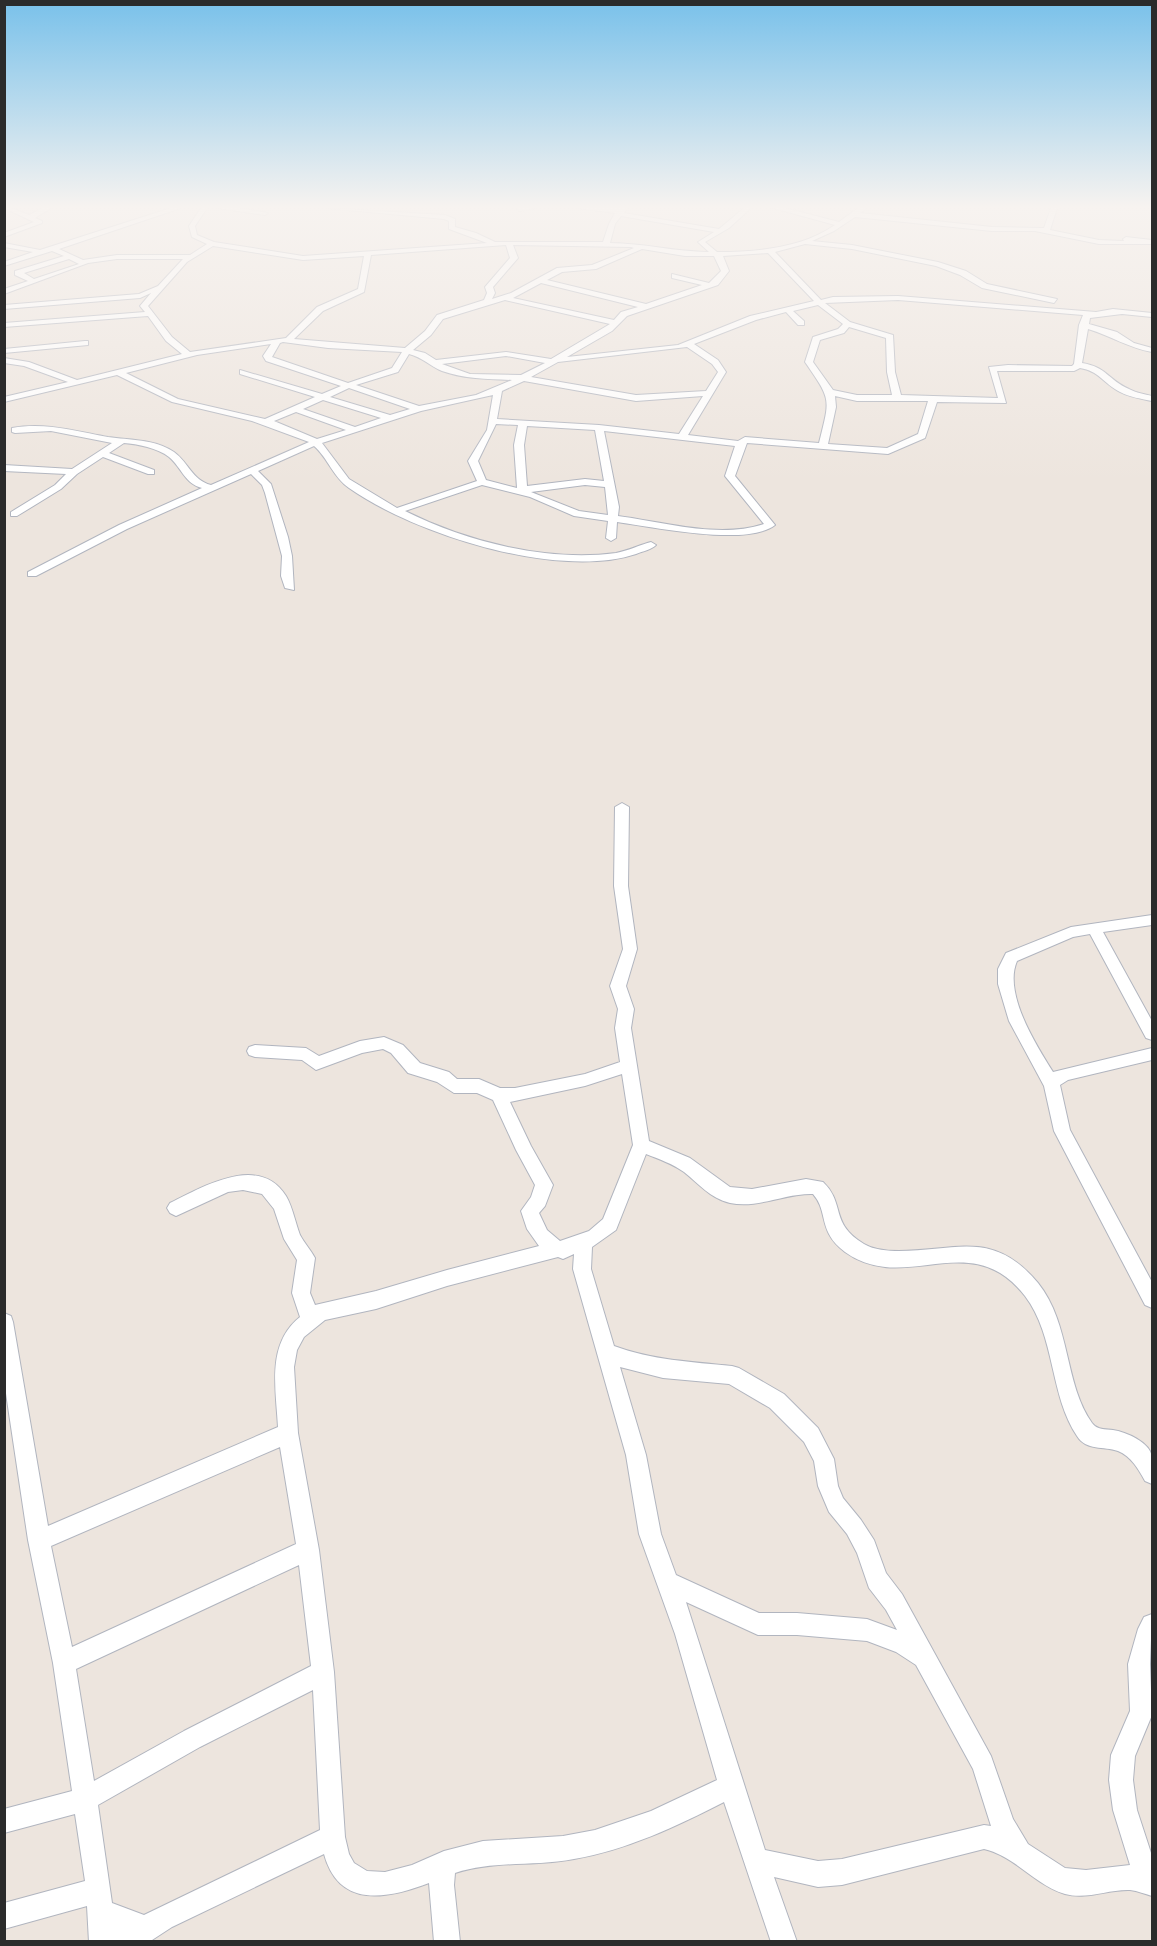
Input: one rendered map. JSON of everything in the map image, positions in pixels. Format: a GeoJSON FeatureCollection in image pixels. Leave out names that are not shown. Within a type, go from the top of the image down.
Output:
{"type":"FeatureCollection","features":[{"type":"Feature","properties":{"kind":"street"},"geometry":{"type":"LineString","coordinates":[[19,299],[23,305]]}},
{"type":"Feature","properties":{"kind":"street"},"geometry":{"type":"LineString","coordinates":[[4,307],[104,299]]}},
{"type":"Feature","properties":{"kind":"street"},"geometry":{"type":"LineString","coordinates":[[150,299],[144,306],[149,314],[169,339],[189,355]]}},
{"type":"Feature","properties":{"kind":"street"},"geometry":{"type":"LineString","coordinates":[[288,340],[320,309],[341,299]]}},
{"type":"Feature","properties":{"kind":"street"},"geometry":{"type":"LineString","coordinates":[[471,309],[488,299]]}},
{"type":"Feature","properties":{"kind":"street"},"geometry":{"type":"LineString","coordinates":[[265,422],[350,385],[395,370],[407,351],[428,333],[440,317],[502,299]]}},
{"type":"Feature","properties":{"kind":"street"},"geometry":{"type":"LineString","coordinates":[[509,299],[616,323]]}},
{"type":"Feature","properties":{"kind":"street"},"geometry":{"type":"LineString","coordinates":[[614,299],[645,306]]}},
{"type":"Feature","properties":{"kind":"street"},"geometry":{"type":"LineString","coordinates":[[32,574],[102,537],[316,442],[419,409],[478,397],[498,390],[554,361],[616,323],[624,314],[667,299]]}},
{"type":"Feature","properties":{"kind":"street"},"geometry":{"type":"LineString","coordinates":[[816,299],[847,324],[890,336],[891,372],[897,397]]}},
{"type":"Feature","properties":{"kind":"street"},"geometry":{"type":"LineString","coordinates":[[434,363],[499,354],[554,361],[666,349],[722,332],[744,321],[819,302],[850,299]]}},
{"type":"Feature","properties":{"kind":"street"},"geometry":{"type":"LineString","coordinates":[[892,299],[1095,314],[1122,312]]}},
{"type":"Feature","properties":{"kind":"street"},"geometry":{"type":"LineString","coordinates":[[1049,299],[1152,315]]}},
{"type":"Feature","properties":{"kind":"street"},"geometry":{"type":"LineString","coordinates":[[627,302],[634,309]]}},
{"type":"Feature","properties":{"kind":"street"},"geometry":{"type":"LineString","coordinates":[[788,310],[801,323]]}},
{"type":"Feature","properties":{"kind":"street"},"geometry":{"type":"LineString","coordinates":[[4,325],[149,314]]}},
{"type":"Feature","properties":{"kind":"street"},"geometry":{"type":"LineString","coordinates":[[1078,365],[1086,317],[1095,314]]}},
{"type":"Feature","properties":{"kind":"street"},"geometry":{"type":"LineString","coordinates":[[823,445],[832,407],[830,392],[809,362],[816,339],[841,331],[847,324]]}},
{"type":"Feature","properties":{"kind":"street"},"geometry":{"type":"LineString","coordinates":[[1083,326],[1114,334],[1131,345],[1152,350]]}},
{"type":"Feature","properties":{"kind":"street"},"geometry":{"type":"LineString","coordinates":[[278,340],[267,356],[268,359],[419,409]]}},
{"type":"Feature","properties":{"kind":"street"},"geometry":{"type":"LineString","coordinates":[[4,400],[189,355],[278,340],[319,345],[376,346],[407,351],[469,376],[522,378],[641,398],[709,393]]}},
{"type":"Feature","properties":{"kind":"street"},"geometry":{"type":"LineString","coordinates":[[4,351],[85,343]]}},
{"type":"Feature","properties":{"kind":"street"},"geometry":{"type":"LineString","coordinates":[[683,436],[722,369],[705,354],[687,344]]}},
{"type":"Feature","properties":{"kind":"street"},"geometry":{"type":"LineString","coordinates":[[32,366],[42,358],[44,346]]}},
{"type":"Feature","properties":{"kind":"street"},"geometry":{"type":"LineString","coordinates":[[4,360],[32,366],[77,383]]}},
{"type":"Feature","properties":{"kind":"street"},"geometry":{"type":"LineString","coordinates":[[830,392],[857,398],[934,398],[999,403],[1004,400],[992,369],[1018,367],[1070,370],[1078,365],[1096,368],[1106,379],[1125,391],[1152,399]]}},
{"type":"Feature","properties":{"kind":"street"},"geometry":{"type":"LineString","coordinates":[[118,372],[171,399],[265,422],[316,442],[329,454],[345,481],[415,522],[460,537],[549,554],[617,556],[651,545]]}},
{"type":"Feature","properties":{"kind":"street"},"geometry":{"type":"LineString","coordinates":[[243,372],[390,418]]}},
{"type":"Feature","properties":{"kind":"street"},"geometry":{"type":"LineString","coordinates":[[482,482],[473,461],[491,430],[498,390]]}},
{"type":"Feature","properties":{"kind":"street"},"geometry":{"type":"LineString","coordinates":[[493,421],[599,428],[740,444],[750,439],[891,451],[921,436],[934,398]]}},
{"type":"Feature","properties":{"kind":"street"},"geometry":{"type":"LineString","coordinates":[[293,408],[353,429]]}},
{"type":"Feature","properties":{"kind":"street"},"geometry":{"type":"LineString","coordinates":[[519,490],[519,445],[523,423]]}},
{"type":"Feature","properties":{"kind":"street"},"geometry":{"type":"LineString","coordinates":[[15,430],[51,428],[123,440],[168,452],[193,481],[212,488]]}},
{"type":"Feature","properties":{"kind":"street"},"geometry":{"type":"LineString","coordinates":[[599,428],[615,517],[611,538]]}},
{"type":"Feature","properties":{"kind":"street"},"geometry":{"type":"LineString","coordinates":[[14,514],[58,488],[74,472],[123,440]]}},
{"type":"Feature","properties":{"kind":"street"},"geometry":{"type":"LineString","coordinates":[[397,511],[482,482],[519,490],[572,513],[713,532],[768,528],[769,522],[731,477],[740,444]]}},
{"type":"Feature","properties":{"kind":"street"},"geometry":{"type":"LineString","coordinates":[[100,453],[151,472]]}},
{"type":"Feature","properties":{"kind":"street"},"geometry":{"type":"LineString","coordinates":[[4,468],[74,472]]}},
{"type":"Feature","properties":{"kind":"street"},"geometry":{"type":"LineString","coordinates":[[252,470],[266,484],[279,523],[287,556],[286,576],[290,588]]}},
{"type":"Feature","properties":{"kind":"street"},"geometry":{"type":"LineString","coordinates":[[519,490],[585,482],[609,484]]}},
{"type":"Feature","properties":{"kind":"street"},"geometry":{"type":"LineString","coordinates":[[622,807],[621,886],[630,949],[618,986],[626,1009],[623,1028],[641,1145],[610,1224],[582,1250],[556,1249],[376,1300],[339,1306],[320,1312],[297,1331],[288,1348],[284,1367],[288,1433],[308,1550],[323,1672],[333,1837],[337,1857],[345,1872],[373,1885],[391,1884],[440,1872],[492,1851],[576,1847],[652,1822],[731,1786]]}},
{"type":"Feature","properties":{"kind":"street"},"geometry":{"type":"LineString","coordinates":[[1152,920],[1071,932],[1011,957],[1004,970],[1016,1017],[1052,1085],[1059,1121],[1071,1151],[1152,1299]]}},
{"type":"Feature","properties":{"kind":"street"},"geometry":{"type":"LineString","coordinates":[[1094,929],[1152,1034]]}},
{"type":"Feature","properties":{"kind":"street"},"geometry":{"type":"LineString","coordinates":[[255,1051],[306,1054],[316,1064],[360,1047],[384,1043],[397,1049],[420,1072],[443,1077],[458,1088],[478,1086],[499,1095],[515,1095],[575,1082],[630,1065]]}},
{"type":"Feature","properties":{"kind":"street"},"geometry":{"type":"LineString","coordinates":[[1052,1085],[1056,1078],[1065,1074],[1152,1054]]}},
{"type":"Feature","properties":{"kind":"street"},"geometry":{"type":"LineString","coordinates":[[499,1095],[524,1150],[544,1185],[539,1201],[530,1211],[533,1223],[538,1233],[556,1249]]}},
{"type":"Feature","properties":{"kind":"street"},"geometry":{"type":"LineString","coordinates":[[641,1145],[683,1162],[720,1192],[731,1196],[747,1197],[801,1185],[818,1187],[827,1197],[835,1230],[849,1244],[864,1253],[909,1258],[964,1252],[986,1255],[997,1260],[1031,1290],[1043,1309],[1066,1386],[1084,1430],[1098,1439],[1128,1444],[1142,1458],[1152,1474]]}},
{"type":"Feature","properties":{"kind":"street"},"geometry":{"type":"LineString","coordinates":[[176,1209],[231,1183],[244,1182],[270,1191],[284,1209],[294,1240],[306,1258],[301,1293],[310,1319]]}},
{"type":"Feature","properties":{"kind":"street"},"geometry":{"type":"LineString","coordinates":[[582,1250],[606,1352],[636,1455],[650,1534],[701,1680],[731,1786],[784,1941]]}},
{"type":"Feature","properties":{"kind":"street"},"geometry":{"type":"LineString","coordinates":[[4,1323],[25,1440],[39,1540],[64,1664],[101,1901],[102,1941]]}},
{"type":"Feature","properties":{"kind":"street"},"geometry":{"type":"LineString","coordinates":[[606,1352],[663,1369],[732,1375],[777,1401],[812,1435],[824,1459],[828,1486],[836,1505],[854,1527],[866,1548],[877,1580],[894,1602],[927,1659],[983,1764],[1003,1825],[1019,1851]]}},
{"type":"Feature","properties":{"kind":"street"},"geometry":{"type":"LineString","coordinates":[[39,1540],[288,1433]]}},
{"type":"Feature","properties":{"kind":"street"},"geometry":{"type":"LineString","coordinates":[[64,1664],[198,1599],[308,1550]]}},
{"type":"Feature","properties":{"kind":"street"},"geometry":{"type":"LineString","coordinates":[[668,1583],[758,1624],[797,1624],[867,1630],[903,1642],[927,1659]]}},
{"type":"Feature","properties":{"kind":"street"},"geometry":{"type":"LineString","coordinates":[[758,1861],[818,1874],[842,1872],[984,1837],[999,1838],[1038,1867],[1066,1882],[1096,1882],[1128,1878],[1150,1882],[1125,1810],[1121,1780],[1123,1755],[1142,1712],[1143,1697],[1139,1664],[1152,1625]]}},
{"type":"Feature","properties":{"kind":"street"},"geometry":{"type":"LineString","coordinates":[[4,1821],[84,1800],[192,1738],[323,1672]]}},
{"type":"Feature","properties":{"kind":"street"},"geometry":{"type":"LineString","coordinates":[[101,1901],[135,1934],[333,1837]]}},
{"type":"Feature","properties":{"kind":"street"},"geometry":{"type":"LineString","coordinates":[[440,1872],[447,1941]]}},
{"type":"Feature","properties":{"kind":"street"},"geometry":{"type":"LineString","coordinates":[[4,1916],[101,1901]]}}]}
